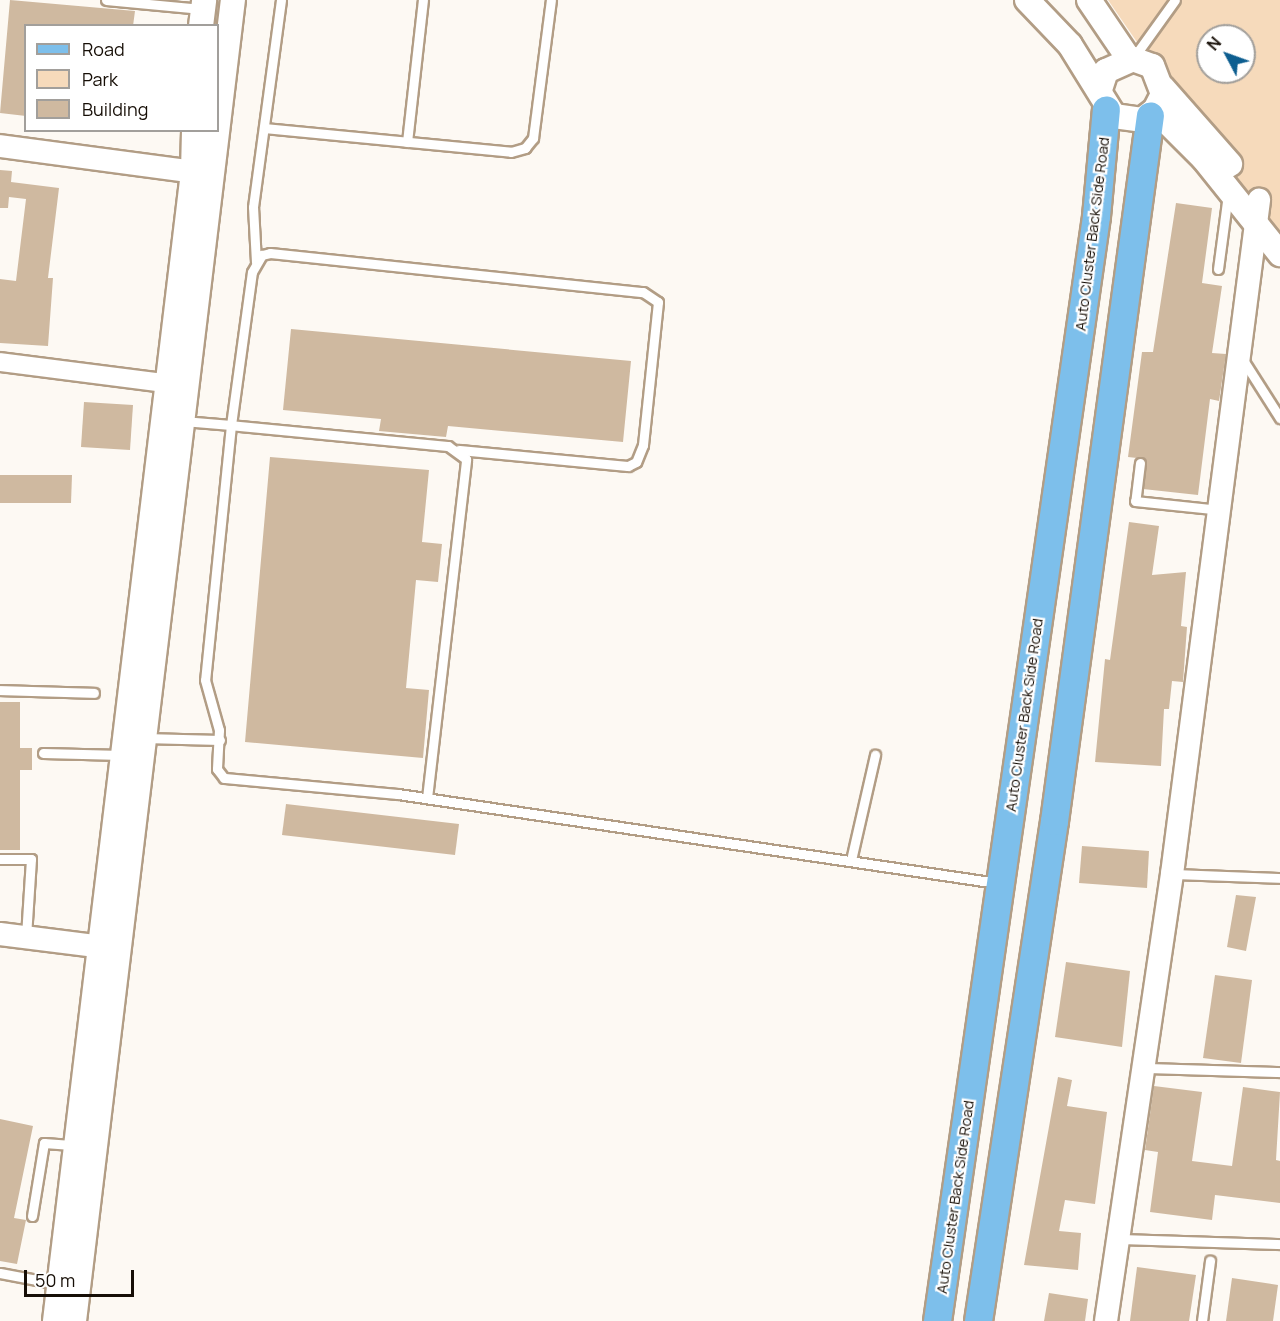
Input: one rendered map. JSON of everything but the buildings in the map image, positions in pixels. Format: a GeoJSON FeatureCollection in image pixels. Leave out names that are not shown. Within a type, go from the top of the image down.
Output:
{"type":"FeatureCollection","features":[{"type":"Feature","properties":{"kind":"main road"},"geometry":{"type":"LineString","coordinates":[[219,81],[233,0]]}},
{"type":"Feature","properties":{"kind":"main road"},"geometry":{"type":"LineString","coordinates":[[1027,0],[1070,45],[1103,100]]}},
{"type":"Feature","properties":{"kind":"main road"},"geometry":{"type":"LineString","coordinates":[[1089,0],[1131,59],[1152,66],[1162,87],[1257,210],[1280,254]]}},
{"type":"Feature","properties":{"kind":"main road","name":"Auto Cluster Back Side Road"},"geometry":{"type":"LineString","coordinates":[[937,1321],[1096,216],[1106,71],[1131,59]]}},
{"type":"Feature","properties":{"kind":"main road"},"geometry":{"type":"LineString","coordinates":[[978,1321],[1056,809],[1153,113],[1162,87]]}},
{"type":"Feature","properties":{"kind":"main road","name":"Auto Cluster Back Side Road"},"geometry":{"type":"LineString","coordinates":[[1103,100],[1123,121],[1153,113]]}},
{"type":"Feature","properties":{"kind":"main road"},"geometry":{"type":"LineString","coordinates":[[1153,113],[1229,189],[1280,230]]}},
{"type":"Feature","properties":{"kind":"main road"},"geometry":{"type":"LineString","coordinates":[[195,132],[203,173]]}},
{"type":"Feature","properties":{"kind":"main road"},"geometry":{"type":"LineString","coordinates":[[74,1321],[128,767],[210,132]]}},
{"type":"Feature","properties":{"kind":"main road"},"geometry":{"type":"LineString","coordinates":[[128,767],[143,738],[183,421],[178,385]]}},
{"type":"Feature","properties":{"kind":"main road"},"geometry":{"type":"LineString","coordinates":[[54,1321],[61,1284],[77,1146],[111,948]]}},
{"type":"Feature","properties":{"kind":"street"},"geometry":{"type":"LineString","coordinates":[[0,146],[203,173]]}},
{"type":"Feature","properties":{"kind":"street"},"geometry":{"type":"LineString","coordinates":[[1107,1321],[1141,1068],[1172,874],[1257,210]]}},
{"type":"Feature","properties":{"kind":"street"},"geometry":{"type":"LineString","coordinates":[[0,362],[178,385]]}},
{"type":"Feature","properties":{"kind":"street"},"geometry":{"type":"LineString","coordinates":[[0,934],[111,948]]}},
{"type":"Feature","properties":{"kind":"lane"},"geometry":{"type":"LineString","coordinates":[[106,0],[208,12]]}},
{"type":"Feature","properties":{"kind":"lane"},"geometry":{"type":"LineString","coordinates":[[281,0],[253,207],[256,262],[231,425],[205,680],[220,740],[217,769],[224,778],[428,798],[1000,883]]}},
{"type":"Feature","properties":{"kind":"lane"},"geometry":{"type":"LineString","coordinates":[[406,142],[423,0]]}},
{"type":"Feature","properties":{"kind":"lane"},"geometry":{"type":"LineString","coordinates":[[264,128],[511,152],[525,148],[533,138],[551,0]]}},
{"type":"Feature","properties":{"kind":"lane"},"geometry":{"type":"LineString","coordinates":[[1131,59],[1175,0]]}},
{"type":"Feature","properties":{"kind":"lane"},"geometry":{"type":"LineString","coordinates":[[1218,269],[1229,189]]}},
{"type":"Feature","properties":{"kind":"lane"},"geometry":{"type":"LineString","coordinates":[[183,421],[628,466],[636,462],[643,445],[658,302],[643,292],[270,253],[256,262]]}},
{"type":"Feature","properties":{"kind":"lane"},"geometry":{"type":"LineString","coordinates":[[1240,355],[1280,418]]}},
{"type":"Feature","properties":{"kind":"lane"},"geometry":{"type":"LineString","coordinates":[[428,798],[466,459],[459,450]]}},
{"type":"Feature","properties":{"kind":"lane"},"geometry":{"type":"LineString","coordinates":[[1140,463],[1135,501],[1220,510]]}},
{"type":"Feature","properties":{"kind":"lane"},"geometry":{"type":"LineString","coordinates":[[0,690],[94,693]]}},
{"type":"Feature","properties":{"kind":"lane"},"geometry":{"type":"LineString","coordinates":[[143,738],[220,740]]}},
{"type":"Feature","properties":{"kind":"lane"},"geometry":{"type":"LineString","coordinates":[[43,753],[128,767]]}},
{"type":"Feature","properties":{"kind":"lane"},"geometry":{"type":"LineString","coordinates":[[851,860],[875,755]]}},
{"type":"Feature","properties":{"kind":"lane"},"geometry":{"type":"LineString","coordinates":[[0,858],[31,859],[26,937]]}},
{"type":"Feature","properties":{"kind":"lane"},"geometry":{"type":"LineString","coordinates":[[1172,874],[1280,878]]}},
{"type":"Feature","properties":{"kind":"lane"},"geometry":{"type":"LineString","coordinates":[[1141,1068],[1280,1072]]}},
{"type":"Feature","properties":{"kind":"lane"},"geometry":{"type":"LineString","coordinates":[[32,1216],[44,1143],[77,1146]]}},
{"type":"Feature","properties":{"kind":"lane"},"geometry":{"type":"LineString","coordinates":[[1117,1239],[1280,1244]]}},
{"type":"Feature","properties":{"kind":"lane"},"geometry":{"type":"LineString","coordinates":[[1202,1321],[1210,1261]]}},
{"type":"Feature","properties":{"kind":"lane"},"geometry":{"type":"LineString","coordinates":[[0,1274],[61,1284]]}},
{"type":"Feature","properties":{"kind":"green space"},"geometry":{"type":"Polygon","coordinates":[[[1108,0],[1280,0],[1280,250],[1108,0]]]}}]}
